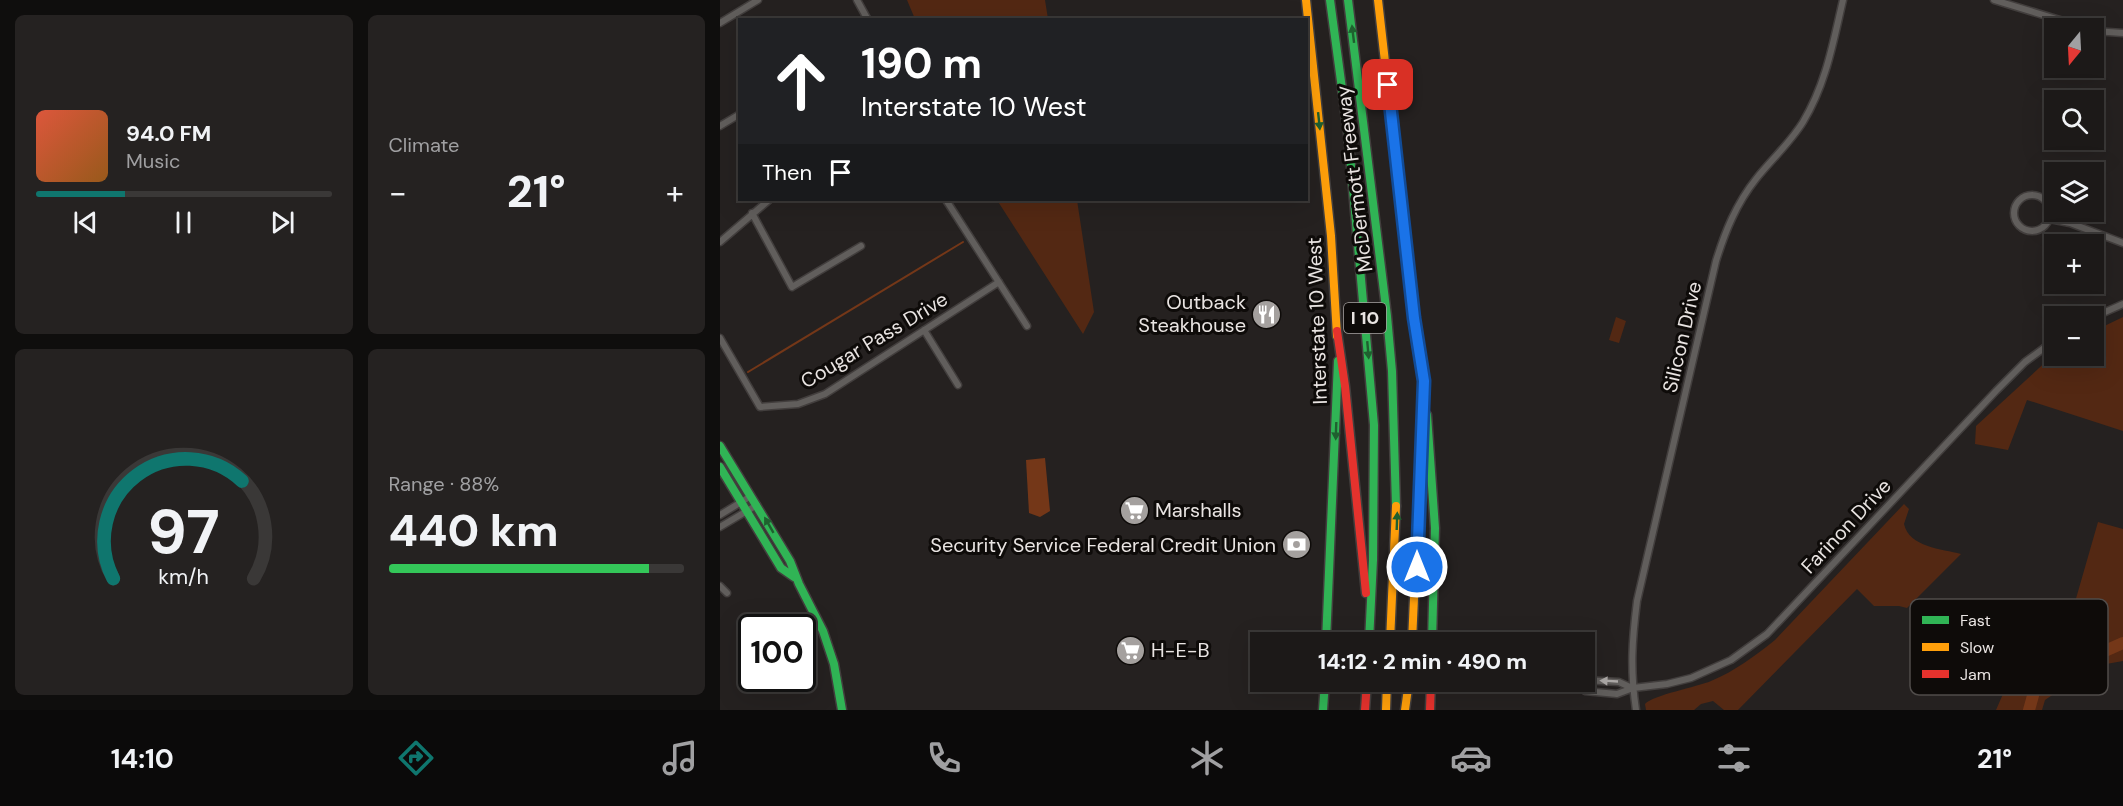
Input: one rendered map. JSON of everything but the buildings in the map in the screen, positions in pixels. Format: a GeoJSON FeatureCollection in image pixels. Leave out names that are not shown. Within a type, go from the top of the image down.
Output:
{"type":"FeatureCollection","features":[{"type":"Feature","properties":{"kind":"main road","name":"Interstate 10 West"},"geometry":{"type":"LineString","coordinates":[[1306,0],[1308,18]]}},
{"type":"Feature","properties":{"kind":"main road","name":"McDermott Freeway"},"geometry":{"type":"LineString","coordinates":[[1330,0],[1348,133],[1374,425],[1370,632]]}},
{"type":"Feature","properties":{"kind":"main road","name":"McDermott Freeway"},"geometry":{"type":"LineString","coordinates":[[1348,0],[1386,304],[1392,371],[1397,492],[1390,632]]}},
{"type":"Feature","properties":{"kind":"main road"},"geometry":{"type":"LineString","coordinates":[[1378,0],[1414,318],[1424,381],[1435,528],[1432,632]]}},
{"type":"Feature","properties":{"kind":"main road","name":"Interstate 10 West"},"geometry":{"type":"LineString","coordinates":[[1308,19],[1331,236],[1337,331],[1335,454],[1326,632]]}},
{"type":"Feature","properties":{"kind":"main road"},"geometry":{"type":"LineString","coordinates":[[1337,331],[1364,561],[1369,632]]}},
{"type":"Feature","properties":{"kind":"main road"},"geometry":{"type":"LineString","coordinates":[[1413,632],[1417,584],[1424,381]]}},
{"type":"Feature","properties":{"kind":"main road"},"geometry":{"type":"LineString","coordinates":[[720,446],[790,561],[794,577],[818,619],[829,644],[839,682],[842,710]]}},
{"type":"Feature","properties":{"kind":"main road"},"geometry":{"type":"LineString","coordinates":[[720,467],[781,568],[794,577]]}},
{"type":"Feature","properties":{"kind":"main road"},"geometry":{"type":"LineString","coordinates":[[1323,710],[1324,692]]}},
{"type":"Feature","properties":{"kind":"main road"},"geometry":{"type":"LineString","coordinates":[[1365,710],[1366,692]]}},
{"type":"Feature","properties":{"kind":"main road"},"geometry":{"type":"LineString","coordinates":[[1386,710],[1387,692]]}},
{"type":"Feature","properties":{"kind":"main road"},"geometry":{"type":"LineString","coordinates":[[1405,710],[1407,692]]}},
{"type":"Feature","properties":{"kind":"main road"},"geometry":{"type":"LineString","coordinates":[[1430,710],[1431,692]]}},
{"type":"Feature","properties":{"kind":"street"},"geometry":{"type":"LineString","coordinates":[[720,23],[758,0]]}},
{"type":"Feature","properties":{"kind":"street"},"geometry":{"type":"LineString","coordinates":[[857,0],[867,18]]}},
{"type":"Feature","properties":{"kind":"street","name":"Silicon Drive"},"geometry":{"type":"LineString","coordinates":[[1635,710],[1631,650],[1637,601],[1719,250],[1731,218],[1743,198],[1788,142],[1813,105],[1827,69],[1843,0]]}},
{"type":"Feature","properties":{"kind":"street"},"geometry":{"type":"LineString","coordinates":[[1994,0],[2053,18]]}},
{"type":"Feature","properties":{"kind":"street"},"geometry":{"type":"LineString","coordinates":[[2104,31],[2123,33]]}},
{"type":"Feature","properties":{"kind":"street"},"geometry":{"type":"LineString","coordinates":[[720,126],[738,115]]}},
{"type":"Feature","properties":{"kind":"street"},"geometry":{"type":"LineString","coordinates":[[2038,196],[2049,205],[2050,219],[2040,230],[2026,231],[2016,221],[2015,207],[2024,197],[2038,196]]}},
{"type":"Feature","properties":{"kind":"street"},"geometry":{"type":"LineString","coordinates":[[720,242],[769,201]]}},
{"type":"Feature","properties":{"kind":"street"},"geometry":{"type":"LineString","coordinates":[[947,201],[1027,326]]}},
{"type":"Feature","properties":{"kind":"street"},"geometry":{"type":"LineString","coordinates":[[752,213],[792,287],[861,246]]}},
{"type":"Feature","properties":{"kind":"street"},"geometry":{"type":"LineString","coordinates":[[2065,222],[2123,243]]}},
{"type":"Feature","properties":{"kind":"street","name":"Cougar Pass Drive"},"geometry":{"type":"LineString","coordinates":[[720,338],[760,407],[798,404],[816,399],[999,282]]}},
{"type":"Feature","properties":{"kind":"street"},"geometry":{"type":"LineString","coordinates":[[2104,313],[2123,304]]}},
{"type":"Feature","properties":{"kind":"street"},"geometry":{"type":"LineString","coordinates":[[924,330],[958,385]]}},
{"type":"Feature","properties":{"kind":"street","name":"Farinon Drive"},"geometry":{"type":"LineString","coordinates":[[1594,692],[1617,694],[1633,688],[1667,684],[1711,670],[1731,660],[1762,637],[1995,391],[2025,362],[2044,348]]}},
{"type":"Feature","properties":{"kind":"street"},"geometry":{"type":"LineString","coordinates":[[720,515],[751,496]]}},
{"type":"Feature","properties":{"kind":"street"},"geometry":{"type":"LineString","coordinates":[[720,527],[757,505]]}},
{"type":"Feature","properties":{"kind":"street"},"geometry":{"type":"LineString","coordinates":[[720,586],[727,593]]}},
{"type":"Feature","properties":{"kind":"street","name":"Farinon Drive"},"geometry":{"type":"LineString","coordinates":[[1595,681],[1619,682],[1633,688]]}},
{"type":"Feature","properties":{"kind":"shaded area"},"geometry":{"type":"Polygon","coordinates":[[[907,0],[1045,0],[1048,18],[915,18],[907,0]]]}},
{"type":"Feature","properties":{"kind":"shaded area"},"geometry":{"type":"Polygon","coordinates":[[[998,201],[1077,201],[1094,312],[1083,334],[998,201]]]}},
{"type":"Feature","properties":{"kind":"shaded area"},"geometry":{"type":"Polygon","coordinates":[[[1616,317],[1626,321],[1619,343],[1609,340],[1616,317]]]}},
{"type":"Feature","properties":{"kind":"shaded area"},"geometry":{"type":"Polygon","coordinates":[[[2123,317],[2123,431],[2027,400],[2008,450],[1975,444],[1976,426],[2044,363],[2044,366],[2104,366],[2104,326],[2123,317]]]}},
{"type":"Feature","properties":{"kind":"shaded area"},"geometry":{"type":"Polygon","coordinates":[[[1045,458],[1050,511],[1040,517],[1029,513],[1026,460],[1045,458]]]}},
{"type":"Feature","properties":{"kind":"shaded area"},"geometry":{"type":"Polygon","coordinates":[[[1904,504],[1909,509],[1904,524],[1912,538],[1927,546],[1961,554],[1916,599],[1910,599],[1910,605],[1907,608],[1874,606],[1857,589],[1738,710],[1724,710],[1713,701],[1701,704],[1694,710],[1646,710],[1645,704],[1650,701],[1720,677],[1775,640],[1904,504]]]}},
{"type":"Feature","properties":{"kind":"shaded area"},"geometry":{"type":"Polygon","coordinates":[[[2098,522],[2123,529],[2123,661],[2108,664],[2108,599],[2076,599],[2098,522]]]}},
{"type":"Feature","properties":{"kind":"shaded area"},"geometry":{"type":"Polygon","coordinates":[[[2003,695],[2052,695],[2045,700],[2042,710],[1996,710],[2003,695]]]}},
{"type":"Feature","properties":{"kind":"waterway"},"geometry":{"type":"LineString","coordinates":[[748,372],[963,242]]}},
{"type":"Feature","properties":{"kind":"waterway"},"geometry":{"type":"LineString","coordinates":[[2108,650],[2123,643]]}},
{"type":"Feature","properties":{"kind":"waterway"},"geometry":{"type":"LineString","coordinates":[[2029,710],[2033,695]]}},
{"type":"Feature","properties":{"kind":"traffic: fast"},"geometry":{"type":"LineString","coordinates":[[1330,0],[1348,133],[1374,425],[1373,560],[1369,632]]}},
{"type":"Feature","properties":{"kind":"traffic: fast"},"geometry":{"type":"LineString","coordinates":[[1348,0],[1387,316],[1392,371],[1396,506]]}},
{"type":"Feature","properties":{"kind":"traffic: fast"},"geometry":{"type":"LineString","coordinates":[[1326,632],[1338,361]]}},
{"type":"Feature","properties":{"kind":"traffic: fast"},"geometry":{"type":"LineString","coordinates":[[1427,415],[1435,528],[1432,632]]}},
{"type":"Feature","properties":{"kind":"traffic: fast"},"geometry":{"type":"LineString","coordinates":[[720,446],[790,561],[823,631],[834,664],[842,710]]}},
{"type":"Feature","properties":{"kind":"traffic: fast"},"geometry":{"type":"LineString","coordinates":[[720,467],[781,568],[794,577]]}},
{"type":"Feature","properties":{"kind":"traffic: fast"},"geometry":{"type":"LineString","coordinates":[[1323,710],[1324,692]]}},
{"type":"Feature","properties":{"kind":"traffic: slow"},"geometry":{"type":"LineString","coordinates":[[1306,0],[1308,18]]}},
{"type":"Feature","properties":{"kind":"traffic: slow"},"geometry":{"type":"LineString","coordinates":[[1378,0],[1414,318],[1424,384]]}},
{"type":"Feature","properties":{"kind":"traffic: slow"},"geometry":{"type":"LineString","coordinates":[[1308,19],[1331,236],[1337,336]]}},
{"type":"Feature","properties":{"kind":"traffic: slow"},"geometry":{"type":"LineString","coordinates":[[1412,632],[1424,380]]}},
{"type":"Feature","properties":{"kind":"traffic: slow"},"geometry":{"type":"LineString","coordinates":[[1390,632],[1396,506]]}},
{"type":"Feature","properties":{"kind":"traffic: slow"},"geometry":{"type":"LineString","coordinates":[[1386,710],[1387,692]]}},
{"type":"Feature","properties":{"kind":"traffic: slow"},"geometry":{"type":"LineString","coordinates":[[1405,710],[1407,692]]}},
{"type":"Feature","properties":{"kind":"traffic: jam"},"geometry":{"type":"LineString","coordinates":[[1337,331],[1345,386],[1366,593]]}},
{"type":"Feature","properties":{"kind":"traffic: jam"},"geometry":{"type":"LineString","coordinates":[[1365,710],[1366,692]]}},
{"type":"Feature","properties":{"kind":"traffic: jam"},"geometry":{"type":"LineString","coordinates":[[1430,710],[1431,692]]}},
{"type":"Feature","properties":{"kind":"place","name":"Outback Steakhouse"},"geometry":{"type":"Point","coordinates":[1267,314]}},
{"type":"Feature","properties":{"kind":"place","name":"Marshalls"},"geometry":{"type":"Point","coordinates":[1134,510]}},
{"type":"Feature","properties":{"kind":"place","name":"Security Service Federal Credit Union"},"geometry":{"type":"Point","coordinates":[1297,545]}},
{"type":"Feature","properties":{"kind":"place","name":"H-E-B"},"geometry":{"type":"Point","coordinates":[1130,650]}},
{"type":"Feature","properties":{"kind":"route"},"geometry":{"type":"LineString","coordinates":[[1388,85],[1414,318],[1424,381],[1417,567]]}}]}
